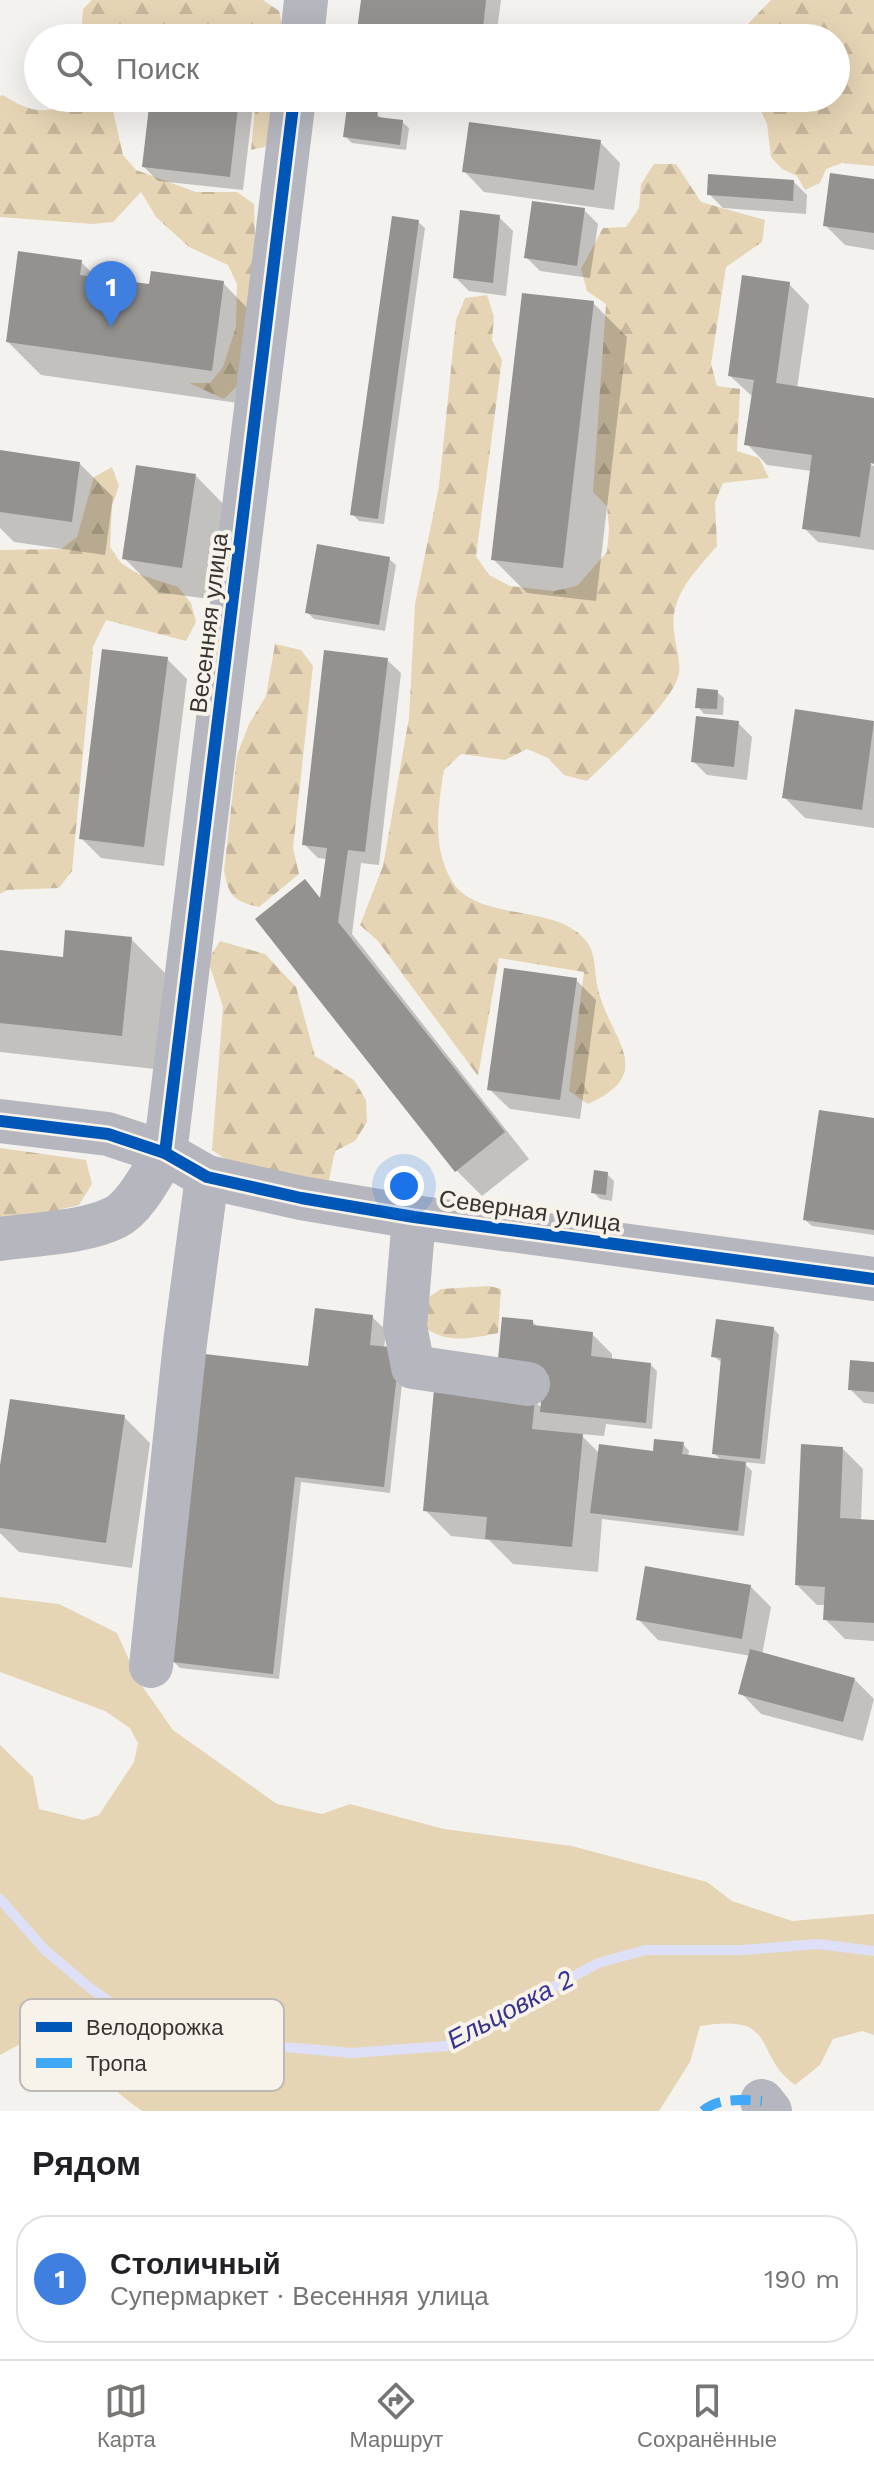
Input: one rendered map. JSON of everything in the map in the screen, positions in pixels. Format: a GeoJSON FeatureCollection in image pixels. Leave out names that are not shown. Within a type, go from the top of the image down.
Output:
{"type":"FeatureCollection","features":[{"type":"Feature","properties":{"kind":"street"},"geometry":{"type":"LineString","coordinates":[[303,24],[306,0]]}},
{"type":"Feature","properties":{"kind":"street","name":"Весенняя улица"},"geometry":{"type":"LineString","coordinates":[[165,1153],[292,112]]}},
{"type":"Feature","properties":{"kind":"street","name":"Северная улица"},"geometry":{"type":"LineString","coordinates":[[0,1121],[108,1134],[165,1153],[207,1177],[301,1198],[414,1217],[874,1279]]}},
{"type":"Feature","properties":{"kind":"street"},"geometry":{"type":"LineString","coordinates":[[0,1239],[80,1228],[118,1217],[140,1194],[165,1153]]}},
{"type":"Feature","properties":{"kind":"street"},"geometry":{"type":"LineString","coordinates":[[151,1666],[185,1343],[207,1177]]}},
{"type":"Feature","properties":{"kind":"street"},"geometry":{"type":"LineString","coordinates":[[414,1217],[405,1326],[413,1367],[528,1384]]}},
{"type":"Feature","properties":{"kind":"green space"},"geometry":{"type":"Polygon","coordinates":[[[92,0],[263,0],[279,11],[282,24],[82,24],[83,9],[92,0]]]}},
{"type":"Feature","properties":{"kind":"green space"},"geometry":{"type":"Polygon","coordinates":[[[771,0],[874,0],[874,166],[842,163],[826,169],[820,183],[805,190],[797,176],[782,169],[771,157],[767,124],[761,112],[850,112],[850,24],[748,24],[771,0]]]}},
{"type":"Feature","properties":{"kind":"green space"},"geometry":{"type":"Polygon","coordinates":[[[0,96],[24,106],[24,112],[113,112],[123,155],[136,170],[196,192],[237,192],[254,204],[257,305],[239,384],[224,399],[189,383],[210,383],[223,367],[236,327],[237,284],[228,265],[189,247],[156,217],[141,192],[113,222],[93,224],[0,217],[0,96]]]}},
{"type":"Feature","properties":{"kind":"green space"},"geometry":{"type":"Polygon","coordinates":[[[255,112],[279,112],[268,146],[251,150],[255,112]]]}},
{"type":"Feature","properties":{"kind":"green space"},"geometry":{"type":"Polygon","coordinates":[[[654,164],[676,164],[701,202],[765,220],[762,242],[726,267],[711,364],[717,386],[740,389],[737,451],[759,458],[769,478],[723,483],[715,502],[717,546],[686,585],[676,606],[674,631],[679,674],[665,700],[624,745],[587,781],[564,775],[548,758],[527,749],[505,760],[461,754],[444,770],[439,811],[439,838],[444,865],[460,891],[491,906],[563,924],[577,932],[589,946],[599,993],[624,1055],[625,1068],[621,1080],[609,1092],[588,1104],[569,1091],[584,972],[499,958],[478,1076],[378,941],[360,925],[383,866],[409,718],[415,604],[439,486],[456,320],[465,298],[487,295],[494,317],[492,340],[502,360],[476,556],[489,575],[510,586],[554,591],[577,586],[607,552],[609,529],[607,506],[593,492],[606,304],[587,291],[581,269],[603,228],[626,227],[639,208],[641,184],[654,164]]]}},
{"type":"Feature","properties":{"kind":"green space"},"geometry":{"type":"Polygon","coordinates":[[[112,467],[119,486],[112,506],[110,547],[121,563],[138,574],[178,587],[191,603],[196,622],[186,641],[106,620],[93,647],[72,871],[59,888],[7,890],[0,894],[0,550],[61,549],[77,537],[94,477],[112,467]]]}},
{"type":"Feature","properties":{"kind":"green space"},"geometry":{"type":"Polygon","coordinates":[[[275,644],[301,650],[313,666],[293,848],[299,874],[259,907],[234,896],[224,871],[237,755],[249,724],[266,696],[275,644]]]}},
{"type":"Feature","properties":{"kind":"green space"},"geometry":{"type":"Polygon","coordinates":[[[220,941],[265,954],[296,987],[315,1056],[354,1080],[366,1100],[367,1122],[355,1141],[335,1151],[328,1185],[250,1176],[212,1150],[223,1007],[208,960],[220,941]]]}},
{"type":"Feature","properties":{"kind":"green space"},"geometry":{"type":"Polygon","coordinates":[[[0,1148],[86,1160],[92,1184],[79,1205],[29,1217],[0,1219],[0,1148]]]}},
{"type":"Feature","properties":{"kind":"green space"},"geometry":{"type":"Polygon","coordinates":[[[489,1286],[501,1289],[498,1333],[453,1338],[427,1329],[426,1299],[441,1289],[489,1286]]]}},
{"type":"Feature","properties":{"kind":"green space"},"geometry":{"type":"Polygon","coordinates":[[[0,1597],[59,1604],[117,1633],[138,1680],[173,1730],[277,1804],[322,1814],[350,1804],[444,1829],[572,1846],[707,1882],[732,1901],[792,1921],[874,1914],[874,2035],[862,2031],[833,2039],[820,2065],[795,2085],[782,2073],[754,2031],[743,2025],[726,2023],[700,2026],[690,2062],[659,2111],[142,2111],[117,2091],[284,2091],[284,1999],[20,1999],[20,2045],[0,2055],[0,1745],[33,1777],[39,1809],[83,1820],[99,1815],[134,1762],[138,1743],[130,1728],[105,1711],[0,1672],[0,1597]]]}},
{"type":"Feature","properties":{"kind":"building"},"geometry":{"type":"Polygon","coordinates":[[[361,0],[486,0],[483,24],[358,24],[361,0]]]}},
{"type":"Feature","properties":{"kind":"building"},"geometry":{"type":"Polygon","coordinates":[[[148,112],[237,112],[230,177],[142,167],[148,112]]]}},
{"type":"Feature","properties":{"kind":"building"},"geometry":{"type":"Polygon","coordinates":[[[346,112],[378,112],[377,117],[403,120],[400,145],[343,137],[346,112]]]}},
{"type":"Feature","properties":{"kind":"building"},"geometry":{"type":"Polygon","coordinates":[[[469,122],[601,140],[594,190],[462,172],[469,122]]]}},
{"type":"Feature","properties":{"kind":"building"},"geometry":{"type":"Polygon","coordinates":[[[830,173],[874,179],[874,233],[823,226],[830,173]]]}},
{"type":"Feature","properties":{"kind":"building"},"geometry":{"type":"Polygon","coordinates":[[[708,174],[794,180],[793,201],[707,195],[708,174]]]}},
{"type":"Feature","properties":{"kind":"building"},"geometry":{"type":"Polygon","coordinates":[[[532,201],[585,208],[577,266],[524,258],[532,201]]]}},
{"type":"Feature","properties":{"kind":"building"},"geometry":{"type":"Polygon","coordinates":[[[460,210],[500,215],[493,283],[453,278],[460,210]]]}},
{"type":"Feature","properties":{"kind":"building"},"geometry":{"type":"Polygon","coordinates":[[[392,216],[419,220],[378,519],[350,515],[392,216]]]}},
{"type":"Feature","properties":{"kind":"building"},"geometry":{"type":"Polygon","coordinates":[[[18,251],[82,260],[80,275],[149,284],[151,271],[224,281],[212,371],[6,342],[18,251]]]}},
{"type":"Feature","properties":{"kind":"building"},"geometry":{"type":"Polygon","coordinates":[[[742,275],[790,282],[776,383],[874,398],[874,464],[871,463],[860,537],[802,529],[812,455],[744,445],[754,380],[728,376],[742,275]]]}},
{"type":"Feature","properties":{"kind":"building"},"geometry":{"type":"Polygon","coordinates":[[[522,293],[594,301],[563,568],[491,560],[522,293]]]}},
{"type":"Feature","properties":{"kind":"building"},"geometry":{"type":"Polygon","coordinates":[[[0,450],[80,462],[72,522],[0,512],[0,450]]]}},
{"type":"Feature","properties":{"kind":"building"},"geometry":{"type":"Polygon","coordinates":[[[136,465],[196,474],[182,568],[122,559],[136,465]]]}},
{"type":"Feature","properties":{"kind":"building"},"geometry":{"type":"Polygon","coordinates":[[[317,544],[390,557],[379,625],[305,613],[317,544]]]}},
{"type":"Feature","properties":{"kind":"building"},"geometry":{"type":"Polygon","coordinates":[[[102,649],[168,657],[144,847],[79,839],[102,649]]]}},
{"type":"Feature","properties":{"kind":"building"},"geometry":{"type":"Polygon","coordinates":[[[324,650],[388,658],[365,852],[348,850],[338,922],[505,1132],[455,1172],[255,919],[305,879],[320,898],[327,848],[302,845],[324,650]]]}},
{"type":"Feature","properties":{"kind":"building"},"geometry":{"type":"Polygon","coordinates":[[[697,688],[718,690],[717,709],[695,708],[697,688]]]}},
{"type":"Feature","properties":{"kind":"building"},"geometry":{"type":"Polygon","coordinates":[[[795,709],[874,721],[862,810],[782,798],[795,709]]]}},
{"type":"Feature","properties":{"kind":"building"},"geometry":{"type":"Polygon","coordinates":[[[696,716],[739,721],[734,767],[691,762],[696,716]]]}},
{"type":"Feature","properties":{"kind":"building"},"geometry":{"type":"Polygon","coordinates":[[[65,930],[132,937],[122,1036],[0,1023],[0,950],[63,957],[65,930]]]}},
{"type":"Feature","properties":{"kind":"building"},"geometry":{"type":"Polygon","coordinates":[[[504,968],[577,978],[560,1100],[487,1090],[504,968]]]}},
{"type":"Feature","properties":{"kind":"building"},"geometry":{"type":"Polygon","coordinates":[[[819,1110],[874,1118],[874,1230],[803,1220],[819,1110]]]}},
{"type":"Feature","properties":{"kind":"building"},"geometry":{"type":"Polygon","coordinates":[[[594,1170],[608,1172],[606,1195],[591,1193],[594,1170]]]}},
{"type":"Feature","properties":{"kind":"building"},"geometry":{"type":"Polygon","coordinates":[[[315,1308],[373,1315],[370,1345],[400,1348],[384,1487],[295,1477],[273,1674],[172,1662],[205,1354],[308,1366],[315,1308]]]}},
{"type":"Feature","properties":{"kind":"building"},"geometry":{"type":"Polygon","coordinates":[[[502,1317],[533,1320],[533,1325],[593,1332],[591,1356],[651,1363],[646,1423],[540,1412],[544,1370],[529,1369],[498,1359],[502,1317]]]}},
{"type":"Feature","properties":{"kind":"building"},"geometry":{"type":"Polygon","coordinates":[[[716,1319],[774,1327],[760,1459],[712,1454],[721,1358],[711,1357],[716,1319]]]}},
{"type":"Feature","properties":{"kind":"building"},"geometry":{"type":"Polygon","coordinates":[[[850,1360],[874,1362],[874,1392],[848,1390],[850,1360]]]}},
{"type":"Feature","properties":{"kind":"building"},"geometry":{"type":"Polygon","coordinates":[[[434,1389],[535,1399],[532,1429],[583,1434],[572,1547],[485,1539],[487,1517],[423,1511],[434,1389]]]}},
{"type":"Feature","properties":{"kind":"building"},"geometry":{"type":"Polygon","coordinates":[[[10,1399],[125,1415],[106,1543],[0,1528],[0,1465],[10,1399]]]}},
{"type":"Feature","properties":{"kind":"building"},"geometry":{"type":"Polygon","coordinates":[[[654,1439],[684,1442],[682,1454],[746,1462],[738,1531],[590,1513],[599,1444],[653,1451],[654,1439]]]}},
{"type":"Feature","properties":{"kind":"building"},"geometry":{"type":"Polygon","coordinates":[[[801,1444],[843,1447],[840,1518],[874,1520],[874,1623],[823,1620],[825,1587],[795,1585],[801,1444]]]}},
{"type":"Feature","properties":{"kind":"building"},"geometry":{"type":"Polygon","coordinates":[[[645,1566],[751,1585],[742,1639],[636,1620],[645,1566]]]}},
{"type":"Feature","properties":{"kind":"building"},"geometry":{"type":"Polygon","coordinates":[[[750,1649],[855,1678],[843,1722],[738,1694],[750,1649]]]}},
{"type":"Feature","properties":{"kind":"waterway","name":"Ельцовка 2"},"geometry":{"type":"LineString","coordinates":[[0,1899],[45,1950],[106,1999]]}},
{"type":"Feature","properties":{"kind":"waterway","name":"Ельцовка 2"},"geometry":{"type":"LineString","coordinates":[[284,2047],[352,2053],[446,2046],[598,1963],[646,1950],[742,1950],[818,1944],[874,1951]]}},
{"type":"Feature","properties":{"kind":"marked path"},"geometry":{"type":"LineString","coordinates":[[703,2111],[723,2101],[762,2101]]}},
{"type":"Feature","properties":{"kind":"cycle path"},"geometry":{"type":"LineString","coordinates":[[165,1153],[292,112]]}},
{"type":"Feature","properties":{"kind":"cycle path"},"geometry":{"type":"LineString","coordinates":[[0,1121],[108,1134],[165,1153],[207,1177],[301,1198],[414,1217],[874,1279]]}},
{"type":"Feature","properties":{"kind":"place","name":"Столичный"},"geometry":{"type":"Point","coordinates":[111,327]}}]}
